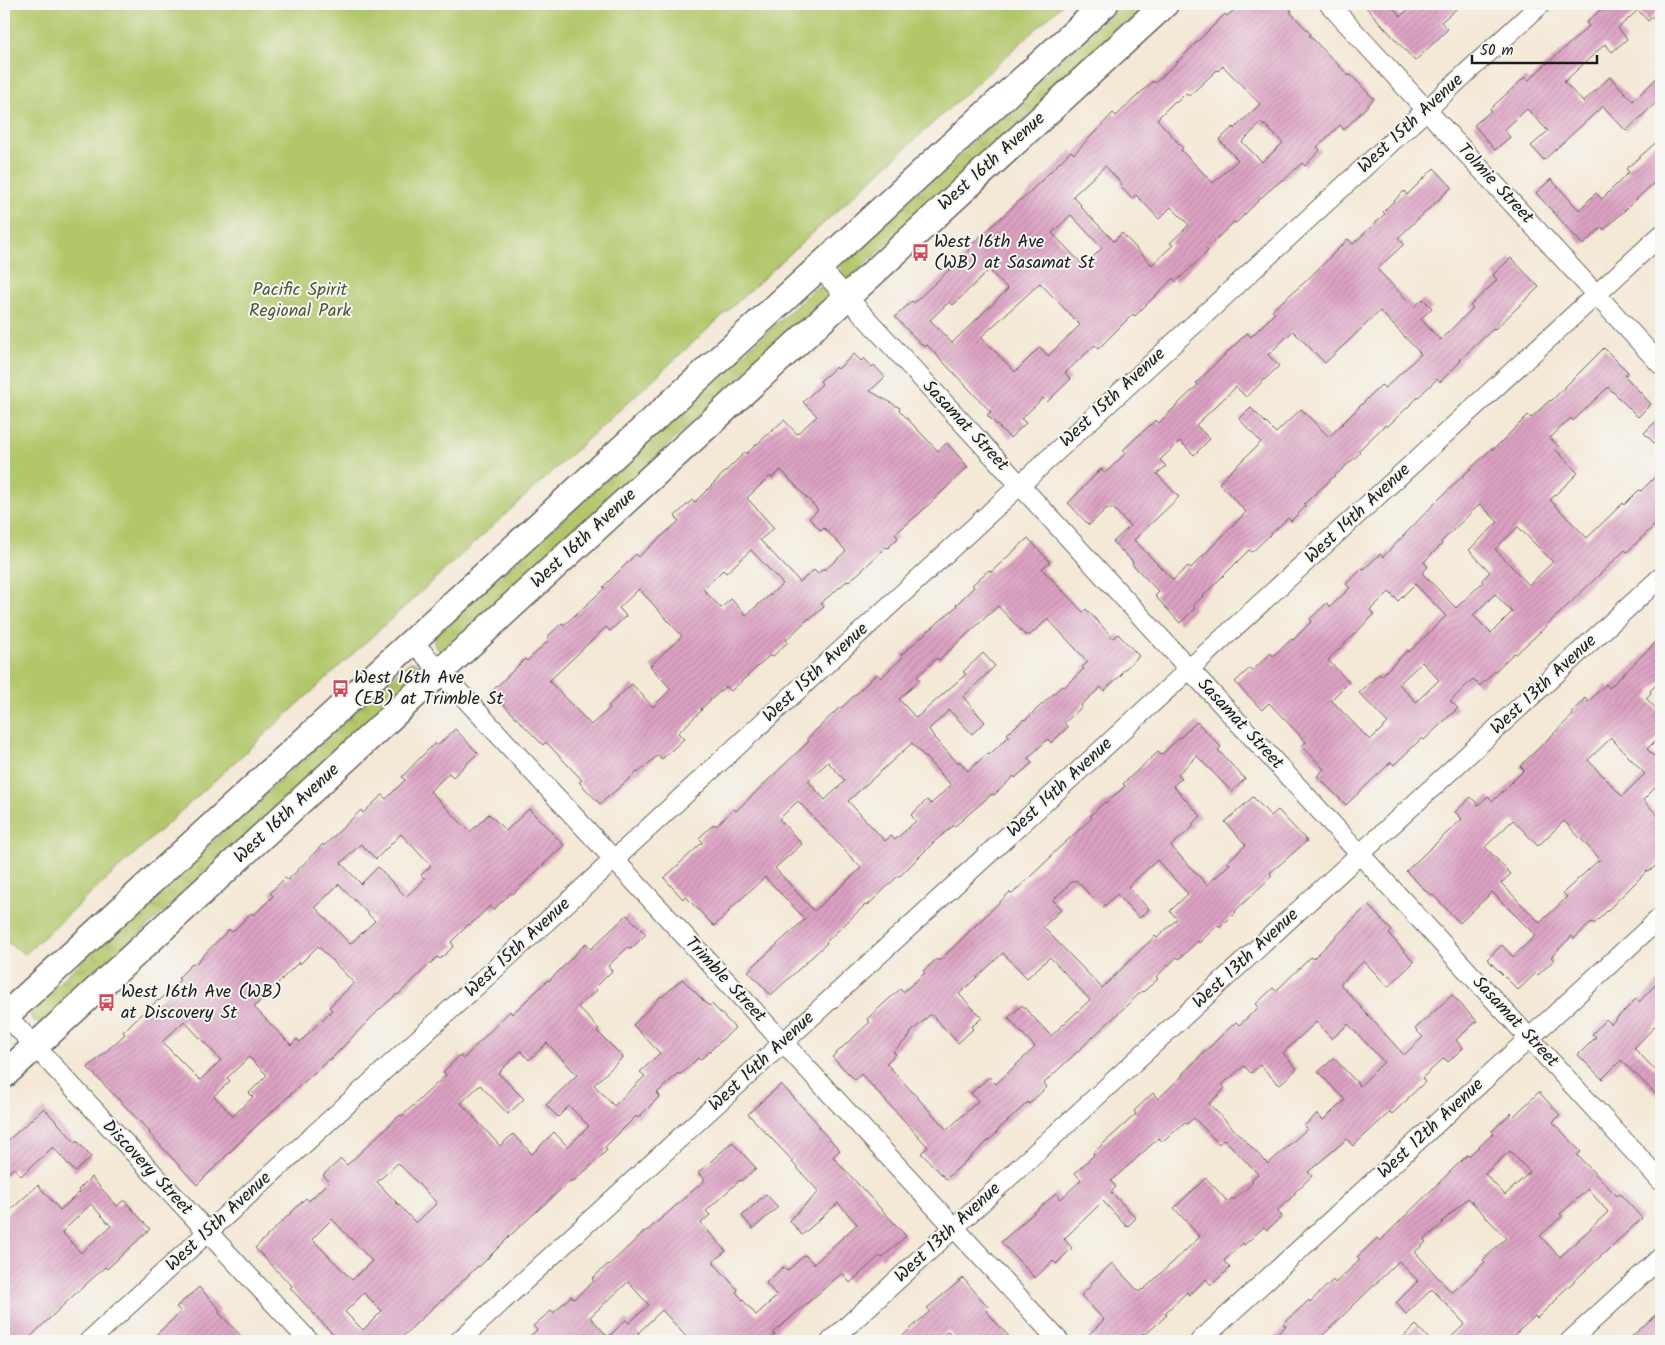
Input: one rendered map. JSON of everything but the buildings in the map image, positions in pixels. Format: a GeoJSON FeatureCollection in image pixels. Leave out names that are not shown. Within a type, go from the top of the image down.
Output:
{"type":"FeatureCollection","features":[{"type":"Feature","properties":{"kind":"main road"},"geometry":{"type":"LineString","coordinates":[[5,1015],[1105,4]]}},
{"type":"Feature","properties":{"kind":"main road","name":"West 16th Avenue"},"geometry":{"type":"LineString","coordinates":[[4,1075],[846,296],[1166,4]]}},
{"type":"Feature","properties":{"kind":"street","name":"Tolmie Street"},"geometry":{"type":"LineString","coordinates":[[1329,4],[1661,365]]}},
{"type":"Feature","properties":{"kind":"street","name":"West 15th Avenue"},"geometry":{"type":"LineString","coordinates":[[89,1341],[614,860],[1541,4]]}},
{"type":"Feature","properties":{"kind":"street","name":"West 14th Avenue"},"geometry":{"type":"LineString","coordinates":[[459,1341],[1661,235]]}},
{"type":"Feature","properties":{"kind":"street","name":"Sasamat Street"},"geometry":{"type":"LineString","coordinates":[[819,267],[1661,1181]]}},
{"type":"Feature","properties":{"kind":"street","name":"West 13th Avenue"},"geometry":{"type":"LineString","coordinates":[[831,1341],[1661,577]]}},
{"type":"Feature","properties":{"kind":"street","name":"Trimble Street"},"geometry":{"type":"LineString","coordinates":[[412,641],[1059,1341]]}},
{"type":"Feature","properties":{"kind":"street","name":"West 12th Avenue"},"geometry":{"type":"LineString","coordinates":[[1200,1341],[1661,917]]}},
{"type":"Feature","properties":{"kind":"street","name":"Discovery Street"},"geometry":{"type":"LineString","coordinates":[[5,1015],[36,1046],[308,1341]]}},
{"type":"Feature","properties":{"kind":"street"},"geometry":{"type":"LineString","coordinates":[[1570,1341],[1661,1258]]}},
{"type":"Feature","properties":{"kind":"green space","name":"Pacific Spirit Regional Park"},"geometry":{"type":"Polygon","coordinates":[[[4,4],[1063,4],[25,954],[4,940],[4,4]]]}},
{"type":"Feature","properties":{"kind":"green space"},"geometry":{"type":"Polygon","coordinates":[[[1122,4],[1150,4],[850,278],[845,278],[841,274],[840,266],[842,262],[1122,4]]]}},
{"type":"Feature","properties":{"kind":"green space"},"geometry":{"type":"Polygon","coordinates":[[[817,287],[823,288],[828,296],[446,652],[437,649],[434,642],[435,636],[817,287]]]}},
{"type":"Feature","properties":{"kind":"green space"},"geometry":{"type":"Polygon","coordinates":[[[411,662],[420,666],[421,674],[43,1023],[32,1019],[32,1007],[411,662]]]}},
{"type":"Feature","properties":{"kind":"place","name":"West 16th Ave (WB) at Sasamat St"},"geometry":{"type":"Point","coordinates":[920,252]}},
{"type":"Feature","properties":{"kind":"place","name":"West 16th Ave (EB) at Trimble St"},"geometry":{"type":"Point","coordinates":[340,688]}},
{"type":"Feature","properties":{"kind":"place","name":"West 16th Ave (WB) at Discovery St"},"geometry":{"type":"Point","coordinates":[107,1002]}}]}
